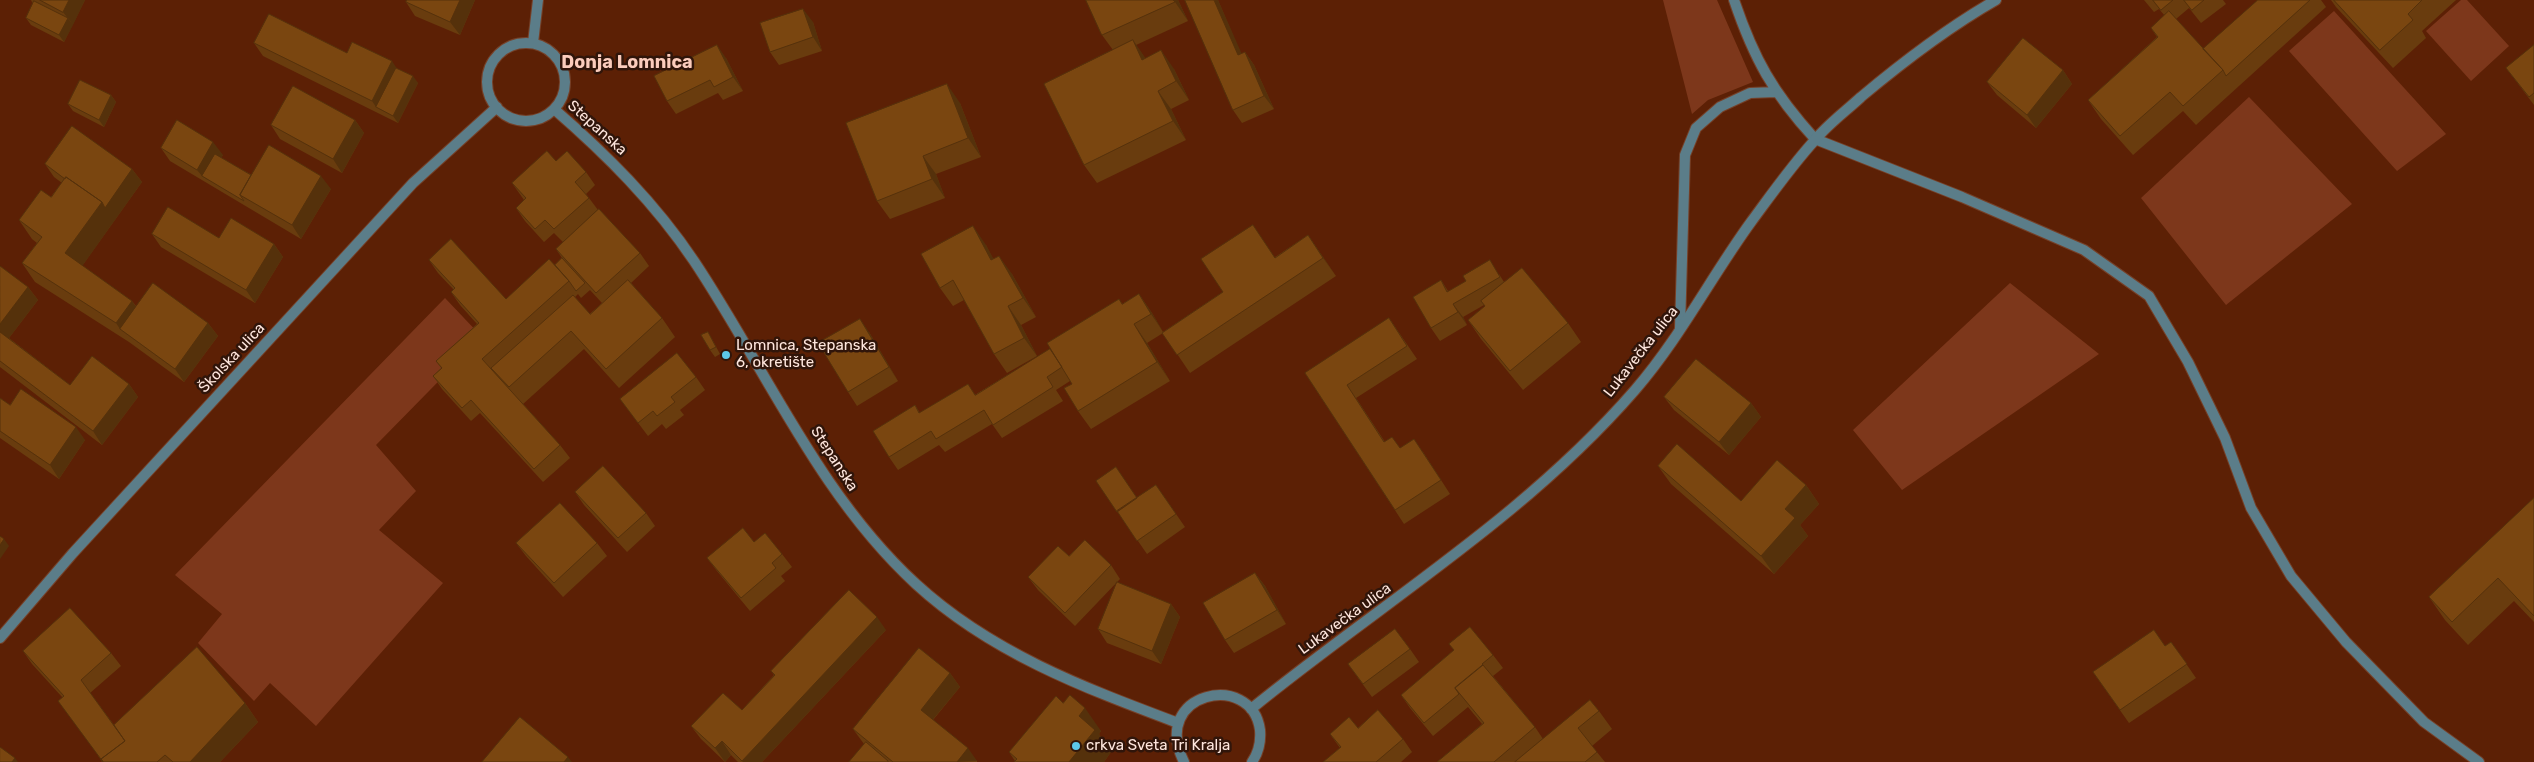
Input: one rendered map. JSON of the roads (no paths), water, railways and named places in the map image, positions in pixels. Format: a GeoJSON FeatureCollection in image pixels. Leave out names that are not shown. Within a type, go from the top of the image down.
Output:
{"type":"FeatureCollection","features":[{"type":"Feature","properties":{"kind":"street"},"geometry":{"type":"LineString","coordinates":[[533,43],[538,0]]}},
{"type":"Feature","properties":{"kind":"street"},"geometry":{"type":"LineString","coordinates":[[1734,0],[1765,76],[1791,113],[1815,139],[1962,197],[2084,250],[2148,296],[2188,362],[2225,438],[2251,508],[2291,576],[2346,642],[2424,722],[2479,762]]}},
{"type":"Feature","properties":{"kind":"street","name":"Lukavečka ulica"},"geometry":{"type":"LineString","coordinates":[[1251,709],[1291,676],[1428,576],[1529,497],[1636,389],[1680,328],[1750,223],[1815,139],[1902,62],[1961,20],[1996,0]]}},
{"type":"Feature","properties":{"kind":"street"},"geometry":{"type":"LineString","coordinates":[[519,43],[533,43],[552,53],[564,70],[564,91],[554,109],[544,117],[531,120],[512,118],[497,107],[490,97],[487,83],[489,70],[496,57],[506,48],[519,43]]}},
{"type":"Feature","properties":{"kind":"street"},"geometry":{"type":"LineString","coordinates":[[1680,328],[1685,156],[1696,128],[1720,107],[1750,93],[1776,92]]}},
{"type":"Feature","properties":{"kind":"street","name":"Školska ulica"},"geometry":{"type":"LineString","coordinates":[[0,638],[67,560],[413,183],[497,107]]}},
{"type":"Feature","properties":{"kind":"street","name":"Stepanska"},"geometry":{"type":"LineString","coordinates":[[554,109],[635,184],[668,226],[693,260],[747,344],[827,480],[888,555],[916,584],[963,623],[1040,668],[1178,723]]}},
{"type":"Feature","properties":{"kind":"street"},"geometry":{"type":"LineString","coordinates":[[1184,762],[1178,750],[1176,736],[1178,723],[1184,711],[1194,701],[1207,696],[1223,694],[1238,699],[1251,709],[1259,723],[1261,739],[1257,755],[1252,762]]}},
{"type":"Feature","properties":{"kind":"place","name":"Lomnica, Stepanska 6, okretište"},"geometry":{"type":"Point","coordinates":[726,355]}},
{"type":"Feature","properties":{"kind":"place","name":"crkva Sveta Tri Kralja"},"geometry":{"type":"Point","coordinates":[1076,746]}},
{"type":"Feature","properties":{"kind":"district","name":"Donja Lomnica"},"geometry":{"type":"Point","coordinates":[627,63]}}]}
